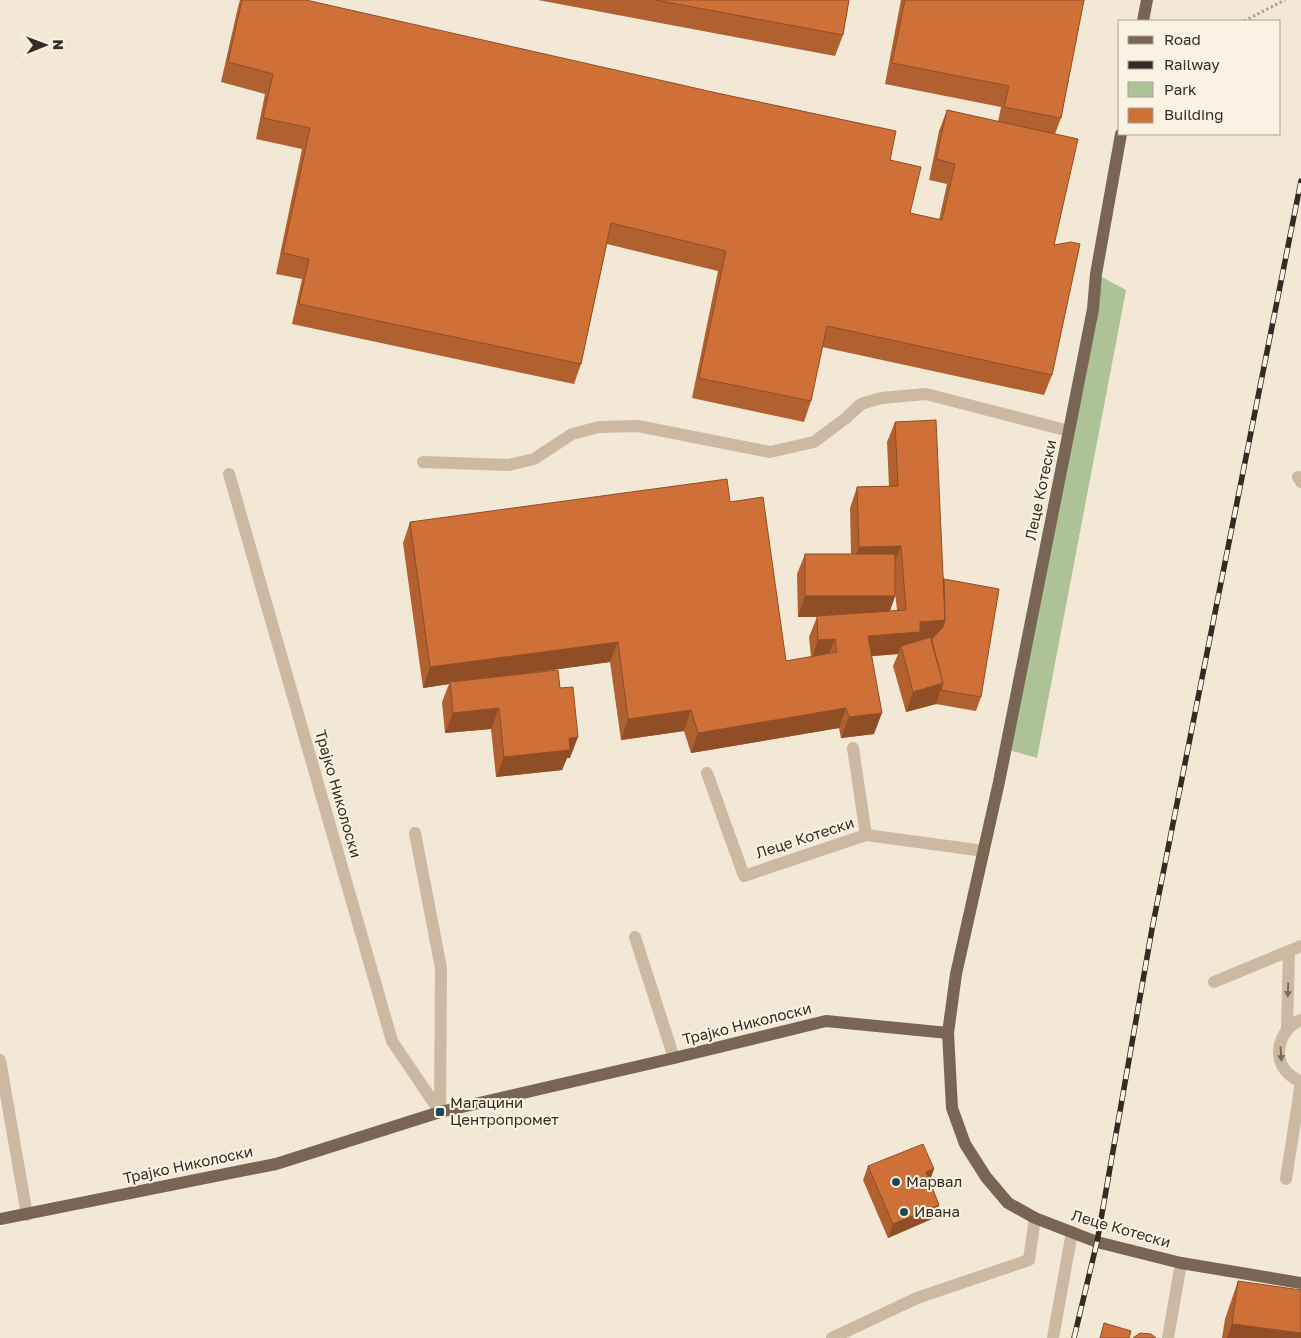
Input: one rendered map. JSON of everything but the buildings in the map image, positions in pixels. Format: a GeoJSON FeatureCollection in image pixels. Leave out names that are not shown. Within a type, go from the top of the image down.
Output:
{"type":"FeatureCollection","features":[{"type":"Feature","properties":{"kind":"main road"},"geometry":{"type":"LineString","coordinates":[[1143,20],[1147,0]]}},
{"type":"Feature","properties":{"kind":"main road","name":"Леце Котески"},"geometry":{"type":"LineString","coordinates":[[1121,135],[1096,274],[1092,309],[1069,431],[984,851],[956,974],[948,1033],[952,1108],[965,1144],[986,1177],[1008,1203],[1034,1218],[1096,1242],[1181,1263],[1301,1283]]}},
{"type":"Feature","properties":{"kind":"main road","name":"Трајко Николоски"},"geometry":{"type":"LineString","coordinates":[[0,1220],[276,1164],[440,1112],[826,1021],[948,1033]]}},
{"type":"Feature","properties":{"kind":"street"},"geometry":{"type":"LineString","coordinates":[[423,462],[509,465],[534,459],[572,434],[599,427],[638,426],[770,452],[814,442],[861,404],[881,398],[902,395],[926,394],[1069,431]]}},
{"type":"Feature","properties":{"kind":"street","name":"Трајко Николоски"},"geometry":{"type":"LineString","coordinates":[[229,474],[392,1041],[440,1112]]}},
{"type":"Feature","properties":{"kind":"street","name":"Леце Котески"},"geometry":{"type":"LineString","coordinates":[[853,748],[866,835]]}},
{"type":"Feature","properties":{"kind":"street","name":"Леце Котески"},"geometry":{"type":"LineString","coordinates":[[707,773],[744,876],[866,835],[984,851]]}},
{"type":"Feature","properties":{"kind":"street"},"geometry":{"type":"LineString","coordinates":[[415,833],[441,968],[440,1112]]}},
{"type":"Feature","properties":{"kind":"street","name":"Трајко Николоски"},"geometry":{"type":"LineString","coordinates":[[635,937],[674,1058]]}},
{"type":"Feature","properties":{"kind":"street"},"geometry":{"type":"LineString","coordinates":[[1214,982],[1295,948],[1287,1029]]}},
{"type":"Feature","properties":{"kind":"street"},"geometry":{"type":"LineString","coordinates":[[1286,1179],[1301,1083],[1284,1069],[1280,1060],[1279,1049],[1281,1039],[1287,1029],[1301,1020]]}},
{"type":"Feature","properties":{"kind":"street"},"geometry":{"type":"LineString","coordinates":[[0,1060],[27,1215]]}},
{"type":"Feature","properties":{"kind":"street"},"geometry":{"type":"LineString","coordinates":[[832,1338],[916,1298],[1029,1260],[1034,1218]]}},
{"type":"Feature","properties":{"kind":"street"},"geometry":{"type":"LineString","coordinates":[[1053,1338],[1072,1232]]}},
{"type":"Feature","properties":{"kind":"street"},"geometry":{"type":"LineString","coordinates":[[1168,1338],[1181,1263]]}},
{"type":"Feature","properties":{"kind":"path"},"geometry":{"type":"LineString","coordinates":[[1246,20],[1285,0]]}},
{"type":"Feature","properties":{"kind":"green space"},"geometry":{"type":"Polygon","coordinates":[[[1096,274],[1126,290],[1037,758],[1005,749],[1096,274]]]}},
{"type":"Feature","properties":{"kind":"railway"},"geometry":{"type":"LineString","coordinates":[[1074,1338],[1097,1242],[1152,929],[1301,181]]}},
{"type":"Feature","properties":{"kind":"place","name":"Магацини Центропромет"},"geometry":{"type":"Point","coordinates":[440,1112]}},
{"type":"Feature","properties":{"kind":"place","name":"Марвал"},"geometry":{"type":"Point","coordinates":[896,1182]}},
{"type":"Feature","properties":{"kind":"place","name":"Ивана"},"geometry":{"type":"Point","coordinates":[904,1212]}}]}
